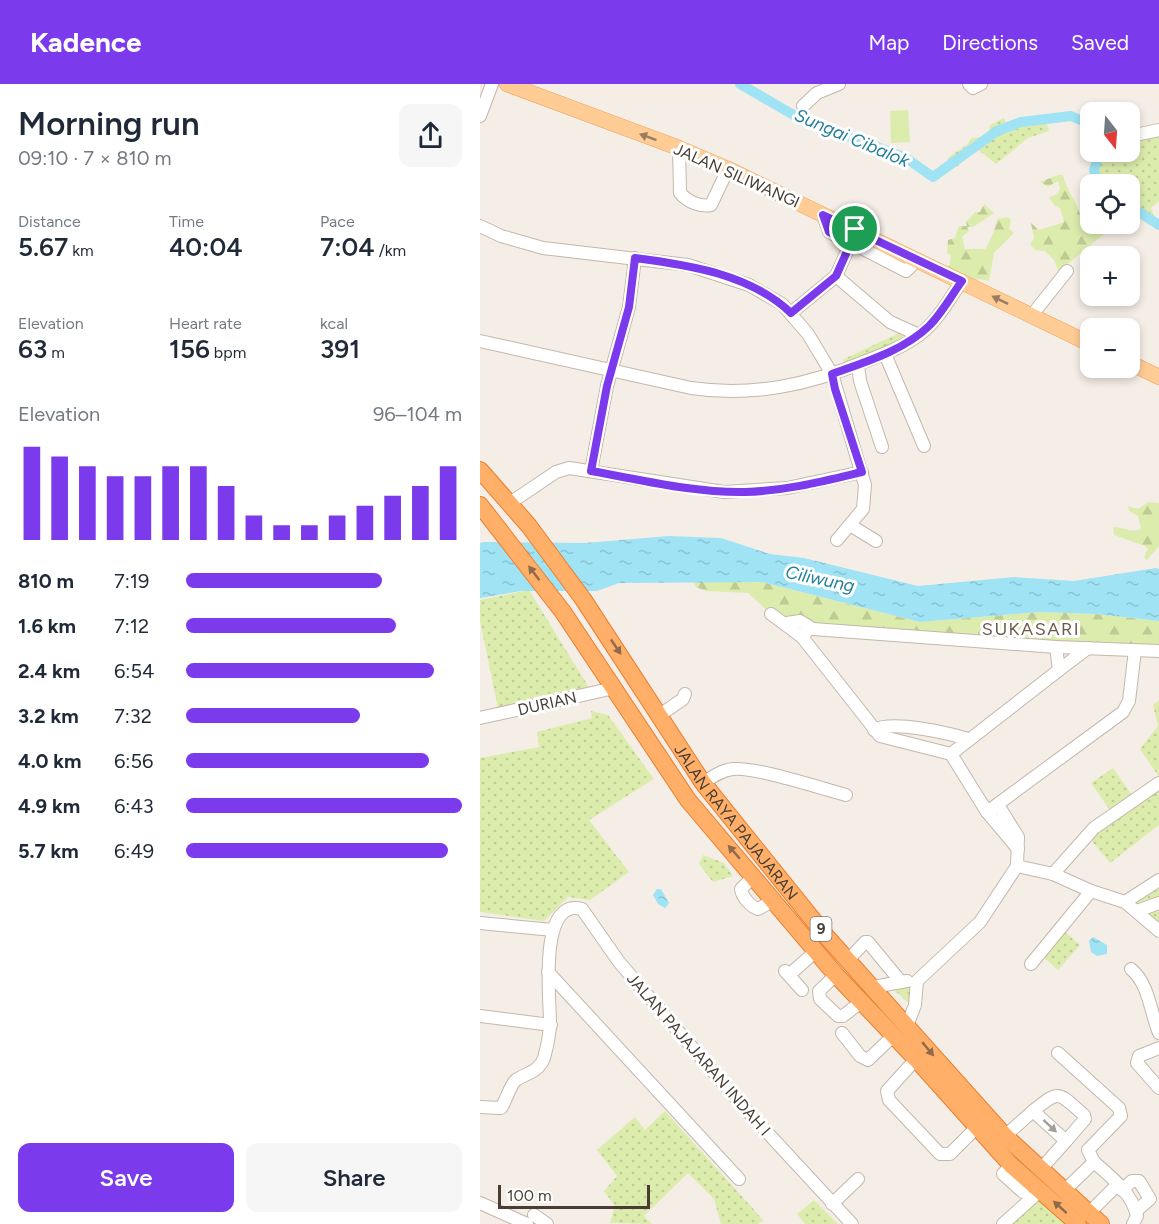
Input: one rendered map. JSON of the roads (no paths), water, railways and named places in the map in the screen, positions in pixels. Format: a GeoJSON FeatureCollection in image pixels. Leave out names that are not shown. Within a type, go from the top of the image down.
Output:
{"type":"FeatureCollection","features":[{"type":"Feature","properties":{"kind":"highway","name":"JALAN RAYA PAJAJARAN"},"geometry":{"type":"LineString","coordinates":[[480,470],[529,526],[583,599],[703,783],[826,936],[873,987],[916,1059],[977,1127],[1004,1169],[1090,1220]]}},
{"type":"Feature","properties":{"kind":"highway","name":"JALAN RAYA PAJAJARAN"},"geometry":{"type":"LineString","coordinates":[[480,505],[506,535],[563,612],[688,800],[836,975],[861,1002],[901,1031],[1005,1136],[1064,1191],[1090,1220]]}},
{"type":"Feature","properties":{"kind":"highway"},"geometry":{"type":"LineString","coordinates":[[671,777],[690,762]]}},
{"type":"Feature","properties":{"kind":"main road","name":"JALAN SILIWANGI"},"geometry":{"type":"LineString","coordinates":[[507,84],[680,148],[728,169],[1080,339]]}},
{"type":"Feature","properties":{"kind":"main road"},"geometry":{"type":"LineString","coordinates":[[1140,368],[1159,377]]}},
{"type":"Feature","properties":{"kind":"street"},"geometry":{"type":"LineString","coordinates":[[480,116],[492,84]]}},
{"type":"Feature","properties":{"kind":"street"},"geometry":{"type":"LineString","coordinates":[[803,106],[817,93],[839,84]]}},
{"type":"Feature","properties":{"kind":"street"},"geometry":{"type":"LineString","coordinates":[[969,84],[973,88],[981,84]]}},
{"type":"Feature","properties":{"kind":"street"},"geometry":{"type":"LineString","coordinates":[[1140,134],[1159,130]]}},
{"type":"Feature","properties":{"kind":"street"},"geometry":{"type":"LineString","coordinates":[[680,148],[680,193],[703,207],[711,205],[728,169]]}},
{"type":"Feature","properties":{"kind":"street"},"geometry":{"type":"LineString","coordinates":[[823,215],[831,235],[850,242],[906,271],[917,260]]}},
{"type":"Feature","properties":{"kind":"street"},"geometry":{"type":"LineString","coordinates":[[480,226],[501,236],[543,248],[688,265],[749,285],[774,299],[791,313],[832,374],[862,472],[866,502],[837,540]]}},
{"type":"Feature","properties":{"kind":"street"},"geometry":{"type":"LineString","coordinates":[[791,313],[836,276],[850,242]]}},
{"type":"Feature","properties":{"kind":"street"},"geometry":{"type":"LineString","coordinates":[[591,471],[610,372],[629,307],[635,258]]}},
{"type":"Feature","properties":{"kind":"street"},"geometry":{"type":"LineString","coordinates":[[1032,315],[1067,271]]}},
{"type":"Feature","properties":{"kind":"street"},"geometry":{"type":"LineString","coordinates":[[836,276],[890,322],[919,335]]}},
{"type":"Feature","properties":{"kind":"street"},"geometry":{"type":"LineString","coordinates":[[480,340],[610,372],[691,388],[735,392],[768,390],[858,365],[885,354],[919,335],[938,316],[962,281]]}},
{"type":"Feature","properties":{"kind":"street"},"geometry":{"type":"LineString","coordinates":[[885,354],[924,446]]}},
{"type":"Feature","properties":{"kind":"street"},"geometry":{"type":"LineString","coordinates":[[858,365],[860,381],[882,447]]}},
{"type":"Feature","properties":{"kind":"street"},"geometry":{"type":"LineString","coordinates":[[510,503],[561,470],[569,468],[703,490],[746,492],[804,486],[862,472]]}},
{"type":"Feature","properties":{"kind":"street"},"geometry":{"type":"LineString","coordinates":[[850,525],[876,541]]}},
{"type":"Feature","properties":{"kind":"street"},"geometry":{"type":"LineString","coordinates":[[771,614],[787,623],[802,637],[880,736],[951,754],[992,808],[1018,849],[1017,866],[980,922],[917,981],[873,987]]}},
{"type":"Feature","properties":{"kind":"street"},"geometry":{"type":"LineString","coordinates":[[787,623],[800,621],[813,629],[1056,647],[1159,651]]}},
{"type":"Feature","properties":{"kind":"street"},"geometry":{"type":"LineString","coordinates":[[802,637],[813,629]]}},
{"type":"Feature","properties":{"kind":"street"},"geometry":{"type":"LineString","coordinates":[[1056,647],[1059,670]]}},
{"type":"Feature","properties":{"kind":"street"},"geometry":{"type":"LineString","coordinates":[[951,754],[1088,648]]}},
{"type":"Feature","properties":{"kind":"street"},"geometry":{"type":"LineString","coordinates":[[992,808],[1124,712],[1129,700],[1135,650]]}},
{"type":"Feature","properties":{"kind":"street","name":"DURIAN"},"geometry":{"type":"LineString","coordinates":[[480,718],[614,688]]}},
{"type":"Feature","properties":{"kind":"street"},"geometry":{"type":"LineString","coordinates":[[660,715],[683,699],[686,694]]}},
{"type":"Feature","properties":{"kind":"street"},"geometry":{"type":"LineString","coordinates":[[874,730],[889,727],[951,734],[968,739]]}},
{"type":"Feature","properties":{"kind":"street"},"geometry":{"type":"LineString","coordinates":[[703,783],[721,772],[735,768],[792,780],[846,795]]}},
{"type":"Feature","properties":{"kind":"street"},"geometry":{"type":"LineString","coordinates":[[1053,874],[1094,828],[1159,783]]}},
{"type":"Feature","properties":{"kind":"street"},"geometry":{"type":"LineString","coordinates":[[1017,866],[1053,874],[1091,891],[1125,902],[1159,931]]}},
{"type":"Feature","properties":{"kind":"street"},"geometry":{"type":"LineString","coordinates":[[1125,902],[1159,880]]}},
{"type":"Feature","properties":{"kind":"street"},"geometry":{"type":"LineString","coordinates":[[1031,964],[1091,891]]}},
{"type":"Feature","properties":{"kind":"street"},"geometry":{"type":"LineString","coordinates":[[1137,911],[1159,903]]}},
{"type":"Feature","properties":{"kind":"street","name":"JALAN PAJAJARAN INDAH I"},"geometry":{"type":"LineString","coordinates":[[553,930],[565,910],[575,907],[582,909],[619,962],[740,1103],[852,1224]]}},
{"type":"Feature","properties":{"kind":"street"},"geometry":{"type":"LineString","coordinates":[[480,923],[553,930],[548,972],[550,1024],[543,1060],[537,1068],[515,1081],[501,1108],[480,1107]]}},
{"type":"Feature","properties":{"kind":"street"},"geometry":{"type":"LineString","coordinates":[[849,959],[865,942],[868,942],[901,982]]}},
{"type":"Feature","properties":{"kind":"street"},"geometry":{"type":"LineString","coordinates":[[802,990],[787,973],[816,951]]}},
{"type":"Feature","properties":{"kind":"street"},"geometry":{"type":"LineString","coordinates":[[1131,969],[1145,983],[1149,1006],[1159,1033]]}},
{"type":"Feature","properties":{"kind":"street"},"geometry":{"type":"LineString","coordinates":[[548,972],[739,1179]]}},
{"type":"Feature","properties":{"kind":"street"},"geometry":{"type":"LineString","coordinates":[[836,975],[819,992],[820,999],[838,1016],[843,1016],[861,1002]]}},
{"type":"Feature","properties":{"kind":"street"},"geometry":{"type":"LineString","coordinates":[[842,1034],[860,1056],[868,1060],[901,1031],[915,1005],[917,981]]}},
{"type":"Feature","properties":{"kind":"street"},"geometry":{"type":"LineString","coordinates":[[480,1016],[550,1024]]}},
{"type":"Feature","properties":{"kind":"street"},"geometry":{"type":"LineString","coordinates":[[1159,1048],[1139,1056],[1137,1063],[1159,1088]]}},
{"type":"Feature","properties":{"kind":"street"},"geometry":{"type":"LineString","coordinates":[[1059,1053],[1119,1108],[1121,1116],[1088,1150],[1094,1162],[1120,1187],[1136,1211],[1137,1216],[1133,1224]]}},
{"type":"Feature","properties":{"kind":"street"},"geometry":{"type":"LineString","coordinates":[[916,1059],[887,1091],[889,1100],[940,1154],[950,1154],[977,1127]]}},
{"type":"Feature","properties":{"kind":"street"},"geometry":{"type":"LineString","coordinates":[[1005,1136],[1053,1095],[1060,1095],[1084,1114],[1085,1119],[1040,1170]]}},
{"type":"Feature","properties":{"kind":"street"},"geometry":{"type":"LineString","coordinates":[[1033,1111],[1066,1142]]}},
{"type":"Feature","properties":{"kind":"street"},"geometry":{"type":"LineString","coordinates":[[1064,1191],[1094,1162]]}},
{"type":"Feature","properties":{"kind":"street"},"geometry":{"type":"LineString","coordinates":[[1004,1169],[1023,1192]]}},
{"type":"Feature","properties":{"kind":"street"},"geometry":{"type":"LineString","coordinates":[[832,1204],[858,1179]]}},
{"type":"Feature","properties":{"kind":"street"},"geometry":{"type":"LineString","coordinates":[[1090,1220],[1120,1187],[1132,1181],[1139,1181],[1150,1199],[1136,1211]]}},
{"type":"Feature","properties":{"kind":"street"},"geometry":{"type":"LineString","coordinates":[[1003,1224],[1041,1190]]}},
{"type":"Feature","properties":{"kind":"street"},"geometry":{"type":"LineString","coordinates":[[480,1203],[547,1224]]}},
{"type":"Feature","properties":{"kind":"water","name":"Ciliwung"},"geometry":{"type":"Polygon","coordinates":[[[669,536],[721,538],[770,554],[804,558],[918,586],[1014,577],[1074,581],[1156,568],[1159,569],[1159,621],[1096,614],[1039,612],[920,622],[762,582],[619,583],[597,591],[521,591],[480,598],[480,543],[483,542],[585,543],[669,536]]]}},
{"type":"Feature","properties":{"kind":"water"},"geometry":{"type":"Polygon","coordinates":[[[657,889],[661,889],[669,903],[665,908],[658,904],[653,895],[657,889]]]}},
{"type":"Feature","properties":{"kind":"water"},"geometry":{"type":"Polygon","coordinates":[[[1093,937],[1107,945],[1107,954],[1097,956],[1091,952],[1089,941],[1093,937]]]}},
{"type":"Feature","properties":{"kind":"waterway","name":"Sungai Cibalok"},"geometry":{"type":"LineString","coordinates":[[740,84],[797,117],[906,158],[933,177],[997,131],[1021,122],[1071,116],[1080,120]]}},
{"type":"Feature","properties":{"kind":"waterway","name":"Sungai Cibalok"},"geometry":{"type":"LineString","coordinates":[[1095,174],[1097,162]]}},
{"type":"Feature","properties":{"kind":"waterway","name":"Sungai Cibalok"},"geometry":{"type":"LineString","coordinates":[[1140,213],[1159,225]]}},
{"type":"Feature","properties":{"kind":"district","name":"SUKASARI"},"geometry":{"type":"Point","coordinates":[1031,629]}}]}
